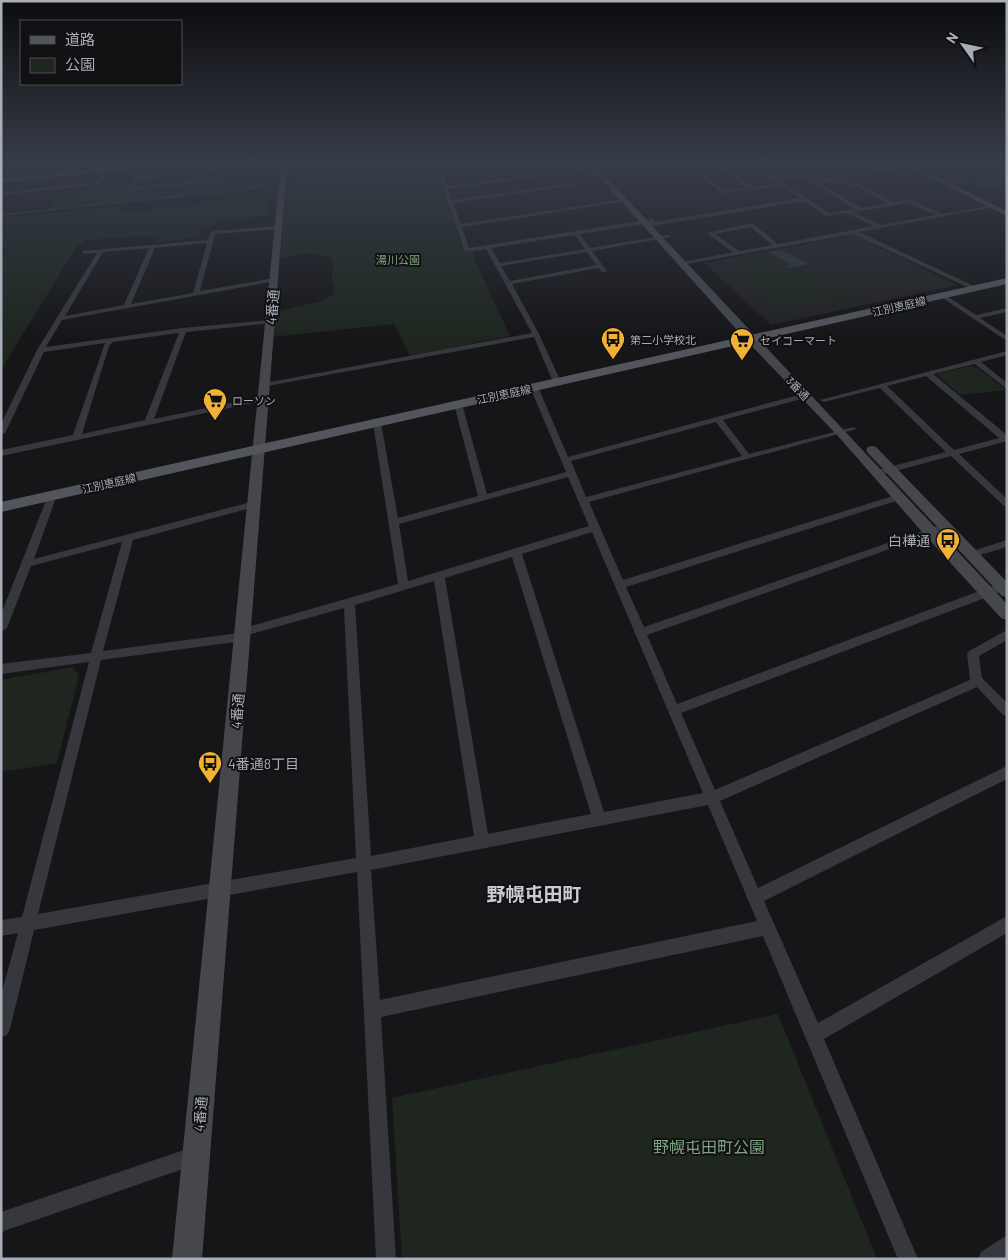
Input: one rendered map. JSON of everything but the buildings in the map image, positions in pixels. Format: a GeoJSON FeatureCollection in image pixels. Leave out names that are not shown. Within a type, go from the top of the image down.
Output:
{"type":"FeatureCollection","features":[{"type":"Feature","properties":{"kind":"main road","name":"江別恵庭線"},"geometry":{"type":"LineString","coordinates":[[1,507],[1007,281]]}},
{"type":"Feature","properties":{"kind":"street","name":"4番通"},"geometry":{"type":"LineString","coordinates":[[187,1259],[266,385],[279,222]]}},
{"type":"Feature","properties":{"kind":"street"},"geometry":{"type":"LineString","coordinates":[[458,222],[468,250],[658,222]]}},
{"type":"Feature","properties":{"kind":"street"},"geometry":{"type":"LineString","coordinates":[[459,226],[487,222]]}},
{"type":"Feature","properties":{"kind":"street"},"geometry":{"type":"LineString","coordinates":[[869,222],[880,227]]}},
{"type":"Feature","properties":{"kind":"street"},"geometry":{"type":"LineString","coordinates":[[686,262],[909,222]]}},
{"type":"Feature","properties":{"kind":"street","name":"3番通"},"geometry":{"type":"LineString","coordinates":[[650,223],[668,237],[686,262]]}},
{"type":"Feature","properties":{"kind":"street","name":"3番通"},"geometry":{"type":"LineString","coordinates":[[650,223],[658,238],[686,262],[756,337],[806,395],[847,431],[884,471],[1004,589]]}},
{"type":"Feature","properties":{"kind":"street"},"geometry":{"type":"LineString","coordinates":[[738,253],[710,233],[752,225],[777,246]]}},
{"type":"Feature","properties":{"kind":"street"},"geometry":{"type":"LineString","coordinates":[[196,295],[213,233],[278,228]]}},
{"type":"Feature","properties":{"kind":"street"},"geometry":{"type":"LineString","coordinates":[[854,232],[974,288]]}},
{"type":"Feature","properties":{"kind":"street"},"geometry":{"type":"LineString","coordinates":[[508,283],[602,269],[576,233]]}},
{"type":"Feature","properties":{"kind":"street"},"geometry":{"type":"LineString","coordinates":[[497,265],[668,237]]}},
{"type":"Feature","properties":{"kind":"street"},"geometry":{"type":"LineString","coordinates":[[84,252],[211,241]]}},
{"type":"Feature","properties":{"kind":"street"},"geometry":{"type":"LineString","coordinates":[[126,308],[152,247]]}},
{"type":"Feature","properties":{"kind":"street"},"geometry":{"type":"LineString","coordinates":[[488,247],[536,334],[556,382]]}},
{"type":"Feature","properties":{"kind":"street"},"geometry":{"type":"LineString","coordinates":[[1,433],[41,350],[101,250]]}},
{"type":"Feature","properties":{"kind":"street"},"geometry":{"type":"LineString","coordinates":[[59,319],[274,280]]}},
{"type":"Feature","properties":{"kind":"street"},"geometry":{"type":"LineString","coordinates":[[943,296],[1007,339]]}},
{"type":"Feature","properties":{"kind":"street"},"geometry":{"type":"LineString","coordinates":[[975,317],[1007,310]]}},
{"type":"Feature","properties":{"kind":"street"},"geometry":{"type":"LineString","coordinates":[[41,350],[183,330],[271,322]]}},
{"type":"Feature","properties":{"kind":"street"},"geometry":{"type":"LineString","coordinates":[[149,420],[183,330]]}},
{"type":"Feature","properties":{"kind":"street"},"geometry":{"type":"LineString","coordinates":[[266,385],[536,334]]}},
{"type":"Feature","properties":{"kind":"street","name":"3番通"},"geometry":{"type":"LineString","coordinates":[[756,337],[824,400],[847,431]]}},
{"type":"Feature","properties":{"kind":"street"},"geometry":{"type":"LineString","coordinates":[[77,436],[106,346],[110,340]]}},
{"type":"Feature","properties":{"kind":"street"},"geometry":{"type":"LineString","coordinates":[[824,400],[1007,353]]}},
{"type":"Feature","properties":{"kind":"street"},"geometry":{"type":"LineString","coordinates":[[976,361],[1007,387]]}},
{"type":"Feature","properties":{"kind":"street"},"geometry":{"type":"LineString","coordinates":[[927,374],[1006,439]]}},
{"type":"Feature","properties":{"kind":"street"},"geometry":{"type":"LineString","coordinates":[[881,385],[1007,504]]}},
{"type":"Feature","properties":{"kind":"street"},"geometry":{"type":"LineString","coordinates":[[534,387],[755,897],[908,1259]]}},
{"type":"Feature","properties":{"kind":"street"},"geometry":{"type":"LineString","coordinates":[[566,460],[806,395]]}},
{"type":"Feature","properties":{"kind":"street"},"geometry":{"type":"LineString","coordinates":[[1,453],[149,420],[264,398]]}},
{"type":"Feature","properties":{"kind":"street"},"geometry":{"type":"LineString","coordinates":[[458,404],[483,497]]}},
{"type":"Feature","properties":{"kind":"street"},"geometry":{"type":"LineString","coordinates":[[718,419],[747,457]]}},
{"type":"Feature","properties":{"kind":"street"},"geometry":{"type":"LineString","coordinates":[[377,422],[404,586]]}},
{"type":"Feature","properties":{"kind":"street"},"geometry":{"type":"LineString","coordinates":[[584,501],[847,431]]}},
{"type":"Feature","properties":{"kind":"street"},"geometry":{"type":"LineString","coordinates":[[884,471],[1006,439]]}},
{"type":"Feature","properties":{"kind":"street","name":"3番通"},"geometry":{"type":"LineString","coordinates":[[884,471],[899,497],[929,532],[1007,614]]}},
{"type":"Feature","properties":{"kind":"street"},"geometry":{"type":"LineString","coordinates":[[394,522],[572,473]]}},
{"type":"Feature","properties":{"kind":"street"},"geometry":{"type":"LineString","coordinates":[[1,628],[52,495]]}},
{"type":"Feature","properties":{"kind":"street"},"geometry":{"type":"LineString","coordinates":[[620,585],[899,497]]}},
{"type":"Feature","properties":{"kind":"street"},"geometry":{"type":"LineString","coordinates":[[27,564],[255,504]]}},
{"type":"Feature","properties":{"kind":"street"},"geometry":{"type":"LineString","coordinates":[[640,633],[942,527]]}},
{"type":"Feature","properties":{"kind":"street"},"geometry":{"type":"LineString","coordinates":[[1,669],[243,634],[349,604],[595,528]]}},
{"type":"Feature","properties":{"kind":"street"},"geometry":{"type":"LineString","coordinates":[[1,1029],[128,538]]}},
{"type":"Feature","properties":{"kind":"street"},"geometry":{"type":"LineString","coordinates":[[970,555],[1007,543]]}},
{"type":"Feature","properties":{"kind":"street"},"geometry":{"type":"LineString","coordinates":[[516,552],[599,819]]}},
{"type":"Feature","properties":{"kind":"street"},"geometry":{"type":"LineString","coordinates":[[438,576],[482,841]]}},
{"type":"Feature","properties":{"kind":"street"},"geometry":{"type":"LineString","coordinates":[[674,710],[986,592],[1004,589]]}},
{"type":"Feature","properties":{"kind":"street"},"geometry":{"type":"LineString","coordinates":[[349,604],[386,1259]]}},
{"type":"Feature","properties":{"kind":"street"},"geometry":{"type":"LineString","coordinates":[[1,928],[364,864],[712,798],[977,682],[973,654],[1007,634]]}},
{"type":"Feature","properties":{"kind":"street"},"geometry":{"type":"LineString","coordinates":[[976,679],[1007,712]]}},
{"type":"Feature","properties":{"kind":"street"},"geometry":{"type":"LineString","coordinates":[[755,897],[1007,772]]}},
{"type":"Feature","properties":{"kind":"street"},"geometry":{"type":"LineString","coordinates":[[814,1035],[1007,924]]}},
{"type":"Feature","properties":{"kind":"street"},"geometry":{"type":"LineString","coordinates":[[372,1010],[767,927]]}},
{"type":"Feature","properties":{"kind":"street"},"geometry":{"type":"LineString","coordinates":[[1,1222],[196,1155]]}},
{"type":"Feature","properties":{"kind":"street"},"geometry":{"type":"LineString","coordinates":[[988,1259],[1007,1245]]}},
{"type":"Feature","properties":{"kind":"shaded area"},"geometry":{"type":"Polygon","coordinates":[[[854,235],[957,285],[771,325],[704,263],[854,235]]]}},
{"type":"Feature","properties":{"kind":"shaded area"},"geometry":{"type":"Polygon","coordinates":[[[782,250],[809,264],[790,268],[786,266],[791,265],[769,252],[782,250]]]}},
{"type":"Feature","properties":{"kind":"green space"},"geometry":{"type":"Polygon","coordinates":[[[1,222],[216,222],[215,226],[201,229],[199,237],[157,243],[161,235],[87,240],[76,247],[1,370],[1,258],[7,249],[1,244],[1,222]]]}},
{"type":"Feature","properties":{"kind":"green space","name":"湯川公園"},"geometry":{"type":"Polygon","coordinates":[[[282,222],[454,222],[463,251],[473,251],[475,261],[510,336],[410,356],[394,324],[271,337],[273,314],[321,301],[335,294],[332,280],[333,258],[307,253],[281,258],[282,222]]]}},
{"type":"Feature","properties":{"kind":"green space"},"geometry":{"type":"Polygon","coordinates":[[[764,258],[788,271],[811,267],[859,294],[776,311],[726,265],[764,258]]]}},
{"type":"Feature","properties":{"kind":"green space"},"geometry":{"type":"Polygon","coordinates":[[[970,366],[978,368],[1006,390],[960,395],[936,374],[970,366]]]}},
{"type":"Feature","properties":{"kind":"green space"},"geometry":{"type":"Polygon","coordinates":[[[73,667],[79,676],[57,763],[1,772],[1,680],[73,667]]]}},
{"type":"Feature","properties":{"kind":"green space","name":"野幌屯田町公園"},"geometry":{"type":"Polygon","coordinates":[[[778,1014],[877,1259],[402,1259],[392,1098],[778,1014]]]}},
{"type":"Feature","properties":{"kind":"place","name":"第二小学校北"},"geometry":{"type":"Point","coordinates":[613,360]}},
{"type":"Feature","properties":{"kind":"place","name":"セイコーマート"},"geometry":{"type":"Point","coordinates":[742,361]}},
{"type":"Feature","properties":{"kind":"place","name":"ローソン"},"geometry":{"type":"Point","coordinates":[215,421]}},
{"type":"Feature","properties":{"kind":"place","name":"白樺通"},"geometry":{"type":"Point","coordinates":[948,561]}},
{"type":"Feature","properties":{"kind":"place","name":"4番通8丁目"},"geometry":{"type":"Point","coordinates":[210,784]}},
{"type":"Feature","properties":{"kind":"district","name":"野幌屯田町"},"geometry":{"type":"Point","coordinates":[534,893]}}]}
